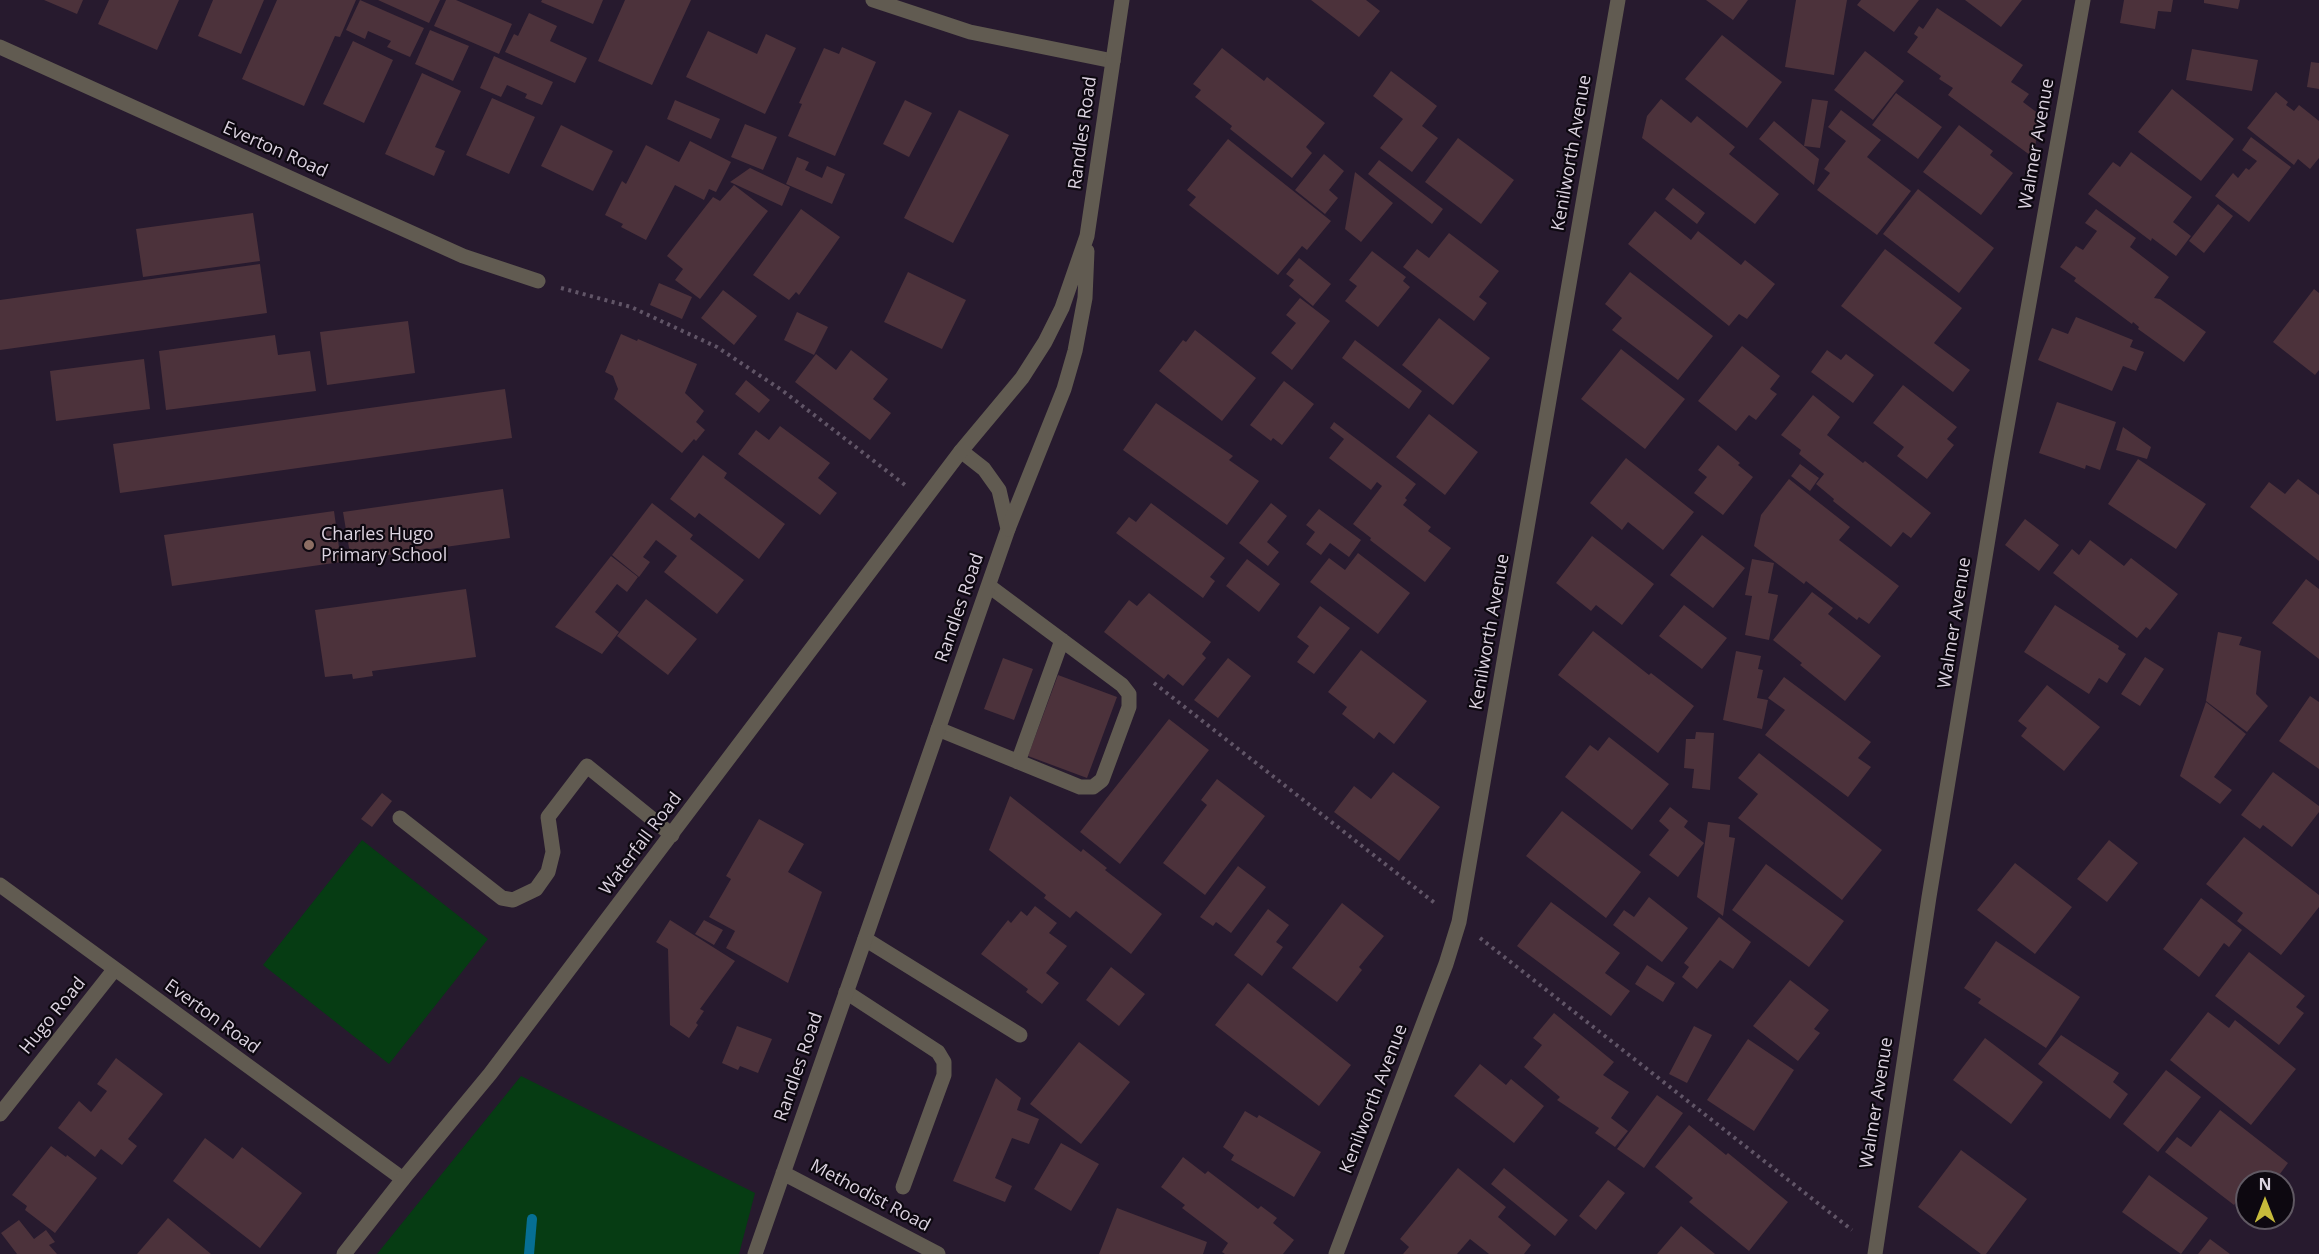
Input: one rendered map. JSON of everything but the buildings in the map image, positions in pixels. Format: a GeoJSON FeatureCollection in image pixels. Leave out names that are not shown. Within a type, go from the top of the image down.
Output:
{"type":"FeatureCollection","features":[{"type":"Feature","properties":{"kind":"street"},"geometry":{"type":"LineString","coordinates":[[873,0],[970,32],[1113,61]]}},
{"type":"Feature","properties":{"kind":"street","name":"Randles Road"},"geometry":{"type":"LineString","coordinates":[[755,1254],[1008,529],[1064,389],[1075,351],[1085,298],[1087,236],[1122,0]]}},
{"type":"Feature","properties":{"kind":"street","name":"Kenilworth Avenue"},"geometry":{"type":"LineString","coordinates":[[1336,1254],[1446,964],[1459,922],[1618,0]]}},
{"type":"Feature","properties":{"kind":"street","name":"Walmer Avenue"},"geometry":{"type":"LineString","coordinates":[[1873,1252],[1964,685],[2083,0]]}},
{"type":"Feature","properties":{"kind":"street","name":"Everton Road"},"geometry":{"type":"LineString","coordinates":[[0,47],[463,256],[538,281]]}},
{"type":"Feature","properties":{"kind":"street","name":"Randles Road"},"geometry":{"type":"LineString","coordinates":[[961,451],[1022,378],[1045,342],[1062,308],[1087,236]]}},
{"type":"Feature","properties":{"kind":"street"},"geometry":{"type":"LineString","coordinates":[[961,451],[984,469],[999,490],[1008,529]]}},
{"type":"Feature","properties":{"kind":"street","name":"Waterfall Road"},"geometry":{"type":"LineString","coordinates":[[344,1254],[490,1074],[961,451]]}},
{"type":"Feature","properties":{"kind":"street"},"geometry":{"type":"LineString","coordinates":[[938,729],[1080,787],[1092,787],[1102,780],[1129,707],[1129,694],[1122,685],[988,586]]}},
{"type":"Feature","properties":{"kind":"street"},"geometry":{"type":"LineString","coordinates":[[1018,762],[1062,640]]}},
{"type":"Feature","properties":{"kind":"street"},"geometry":{"type":"LineString","coordinates":[[400,818],[502,898],[513,900],[536,889],[548,872],[553,852],[548,817],[587,766],[672,835]]}},
{"type":"Feature","properties":{"kind":"street","name":"Everton Road"},"geometry":{"type":"LineString","coordinates":[[0,885],[403,1179]]}},
{"type":"Feature","properties":{"kind":"street"},"geometry":{"type":"LineString","coordinates":[[865,939],[1020,1035]]}},
{"type":"Feature","properties":{"kind":"street","name":"Hugo Road"},"geometry":{"type":"LineString","coordinates":[[0,1114],[114,970]]}},
{"type":"Feature","properties":{"kind":"street"},"geometry":{"type":"LineString","coordinates":[[846,992],[938,1052],[944,1062],[944,1075],[903,1187]]}},
{"type":"Feature","properties":{"kind":"street","name":"Methodist Road"},"geometry":{"type":"LineString","coordinates":[[783,1173],[938,1254]]}},
{"type":"Feature","properties":{"kind":"path"},"geometry":{"type":"LineString","coordinates":[[538,281],[631,307],[717,347],[783,391],[925,500]]}},
{"type":"Feature","properties":{"kind":"path"},"geometry":{"type":"LineString","coordinates":[[1147,678],[1459,922],[1873,1252]]}},
{"type":"Feature","properties":{"kind":"green space"},"geometry":{"type":"Polygon","coordinates":[[[362,840],[488,939],[389,1064],[263,965],[362,840]]]}},
{"type":"Feature","properties":{"kind":"green space"},"geometry":{"type":"Polygon","coordinates":[[[521,1076],[755,1193],[739,1254],[377,1254],[521,1076]]]}},
{"type":"Feature","properties":{"kind":"waterway"},"geometry":{"type":"LineString","coordinates":[[529,1254],[532,1219]]}},
{"type":"Feature","properties":{"kind":"place","name":"Charles Hugo Primary School"},"geometry":{"type":"Point","coordinates":[309,545]}}]}
